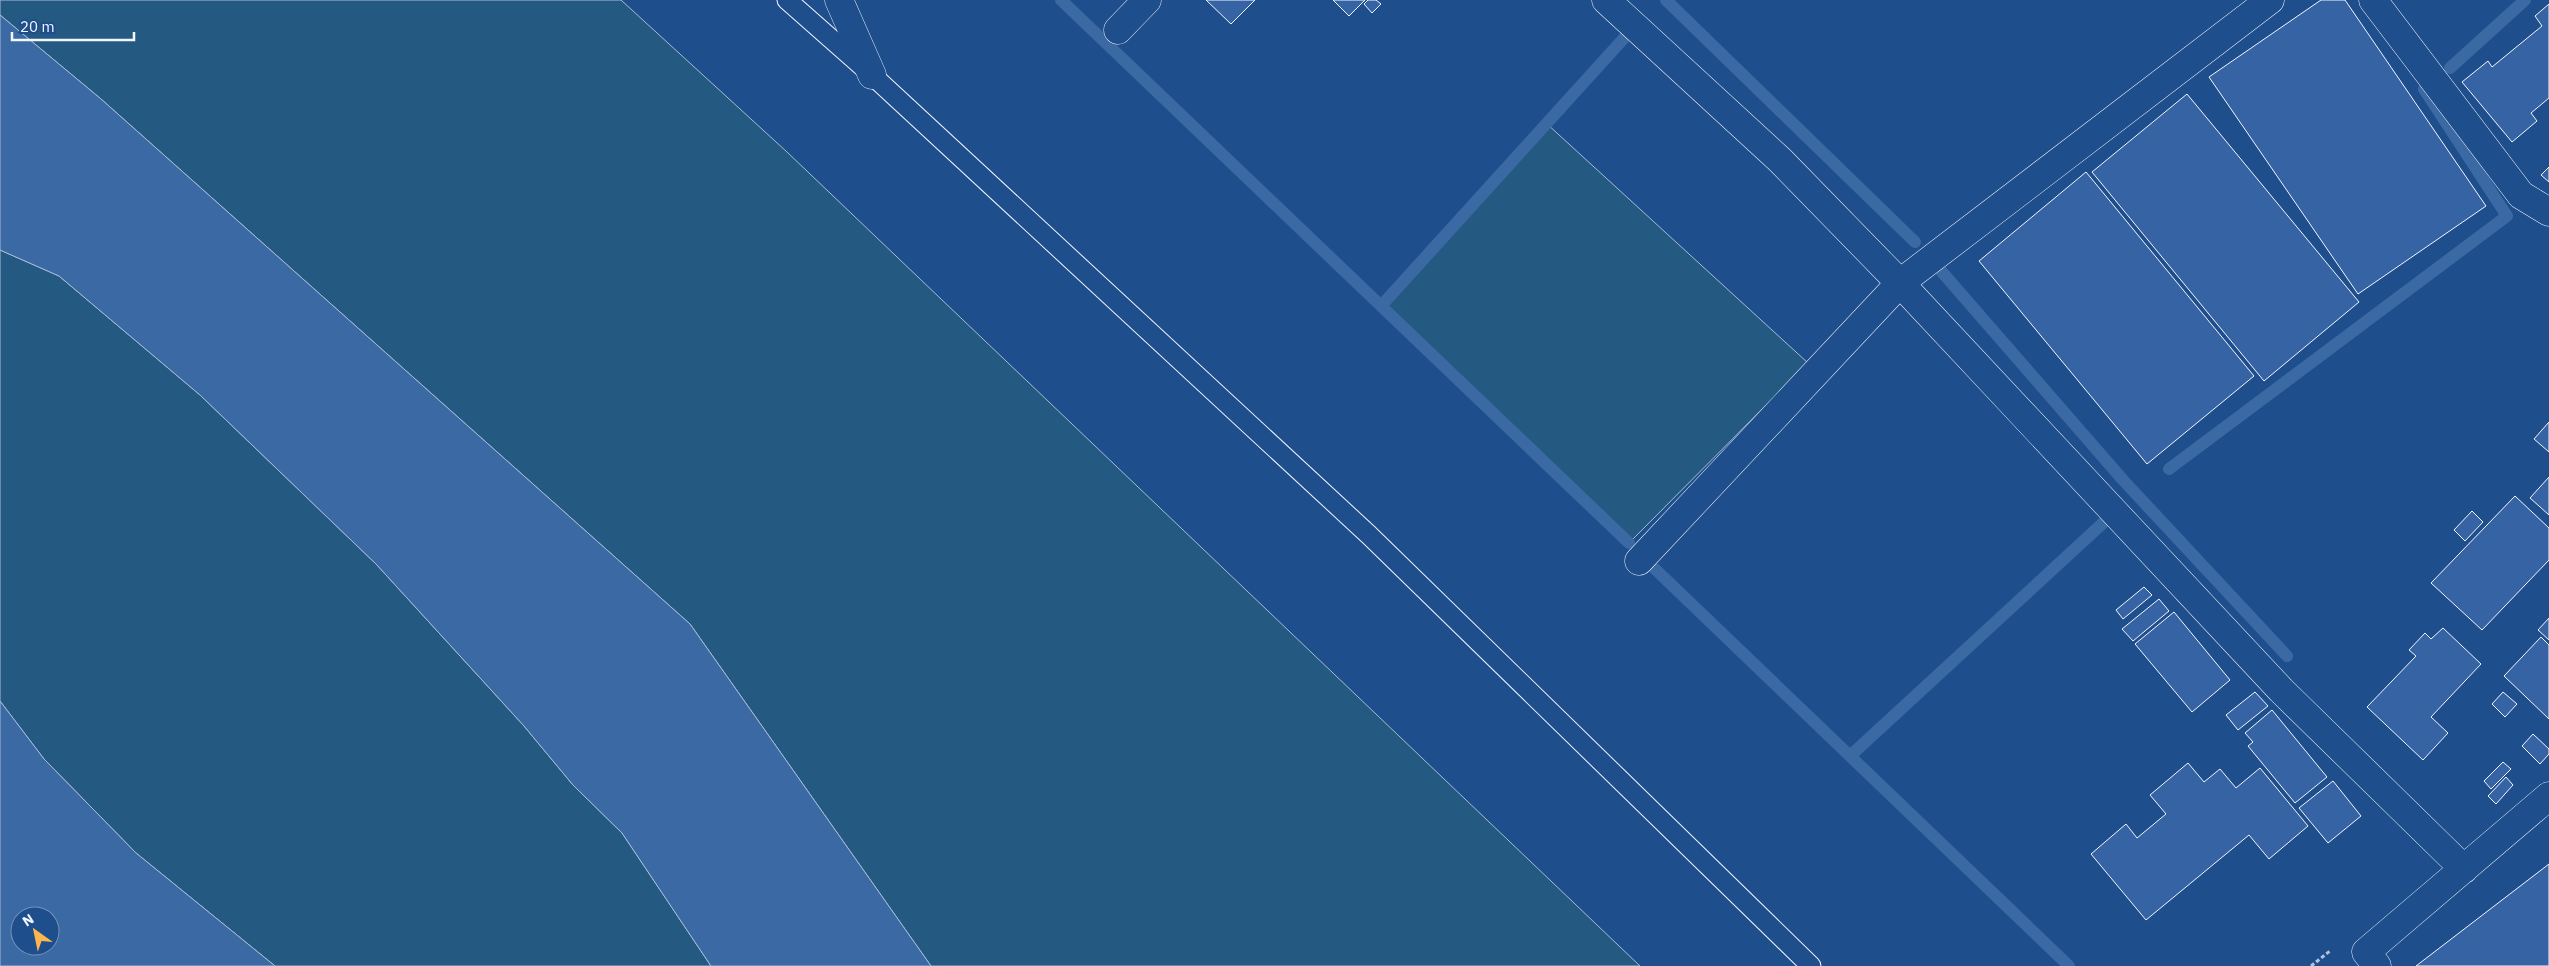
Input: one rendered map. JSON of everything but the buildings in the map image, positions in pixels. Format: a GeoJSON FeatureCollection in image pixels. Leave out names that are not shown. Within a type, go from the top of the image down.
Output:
{"type":"FeatureCollection","features":[{"type":"Feature","properties":{"kind":"street"},"geometry":{"type":"LineString","coordinates":[[838,0],[872,75]]}},
{"type":"Feature","properties":{"kind":"street"},"geometry":{"type":"LineString","coordinates":[[1118,30],[1147,0]]}},
{"type":"Feature","properties":{"kind":"street"},"geometry":{"type":"LineString","coordinates":[[1606,0],[1780,160],[1900,283],[2281,690],[2464,869]]}},
{"type":"Feature","properties":{"kind":"street"},"geometry":{"type":"LineString","coordinates":[[1638,561],[1900,283],[2270,0]]}},
{"type":"Feature","properties":{"kind":"street"},"geometry":{"type":"LineString","coordinates":[[2373,0],[2520,195],[2549,212]]}},
{"type":"Feature","properties":{"kind":"street"},"geometry":{"type":"LineString","coordinates":[[2378,966],[2366,952],[2549,796]]}},
{"type":"Feature","properties":{"kind":"lane"},"geometry":{"type":"LineString","coordinates":[[787,0],[872,75],[1369,535],[1811,966]]}},
{"type":"Feature","properties":{"kind":"shaded area"},"geometry":{"type":"Polygon","coordinates":[[[0,0],[621,0],[787,152],[1640,966],[931,966],[690,624],[101,99],[0,15],[0,0]]]}},
{"type":"Feature","properties":{"kind":"shaded area"},"geometry":{"type":"Polygon","coordinates":[[[0,15],[101,99],[690,624],[931,966],[711,966],[622,833],[573,785],[524,726],[376,564],[200,395],[59,276],[0,250],[0,15]]]}},
{"type":"Feature","properties":{"kind":"shaded area"},"geometry":{"type":"Polygon","coordinates":[[[1546,123],[1808,363],[1629,543],[1381,306],[1546,123]]]}},
{"type":"Feature","properties":{"kind":"shaded area"},"geometry":{"type":"Polygon","coordinates":[[[0,250],[59,276],[200,395],[376,564],[524,726],[573,785],[622,833],[711,966],[275,966],[136,853],[44,759],[0,701],[0,250]]]}},
{"type":"Feature","properties":{"kind":"shaded area"},"geometry":{"type":"Polygon","coordinates":[[[0,701],[44,759],[136,853],[275,966],[0,966],[0,701]]]}},
{"type":"Feature","properties":{"kind":"waterway"},"geometry":{"type":"LineString","coordinates":[[1061,0],[1629,543]]}},
{"type":"Feature","properties":{"kind":"waterway"},"geometry":{"type":"LineString","coordinates":[[1666,0],[1915,242]]}},
{"type":"Feature","properties":{"kind":"waterway"},"geometry":{"type":"LineString","coordinates":[[2450,68],[2525,0]]}},
{"type":"Feature","properties":{"kind":"waterway"},"geometry":{"type":"LineString","coordinates":[[1381,306],[1625,37]]}},
{"type":"Feature","properties":{"kind":"waterway"},"geometry":{"type":"LineString","coordinates":[[2169,469],[2507,216],[2424,89]]}},
{"type":"Feature","properties":{"kind":"waterway"},"geometry":{"type":"LineString","coordinates":[[1942,272],[2123,480],[2287,656]]}},
{"type":"Feature","properties":{"kind":"waterway"},"geometry":{"type":"LineString","coordinates":[[1850,756],[2103,523]]}},
{"type":"Feature","properties":{"kind":"waterway"},"geometry":{"type":"LineString","coordinates":[[1655,569],[2069,966]]}}]}
